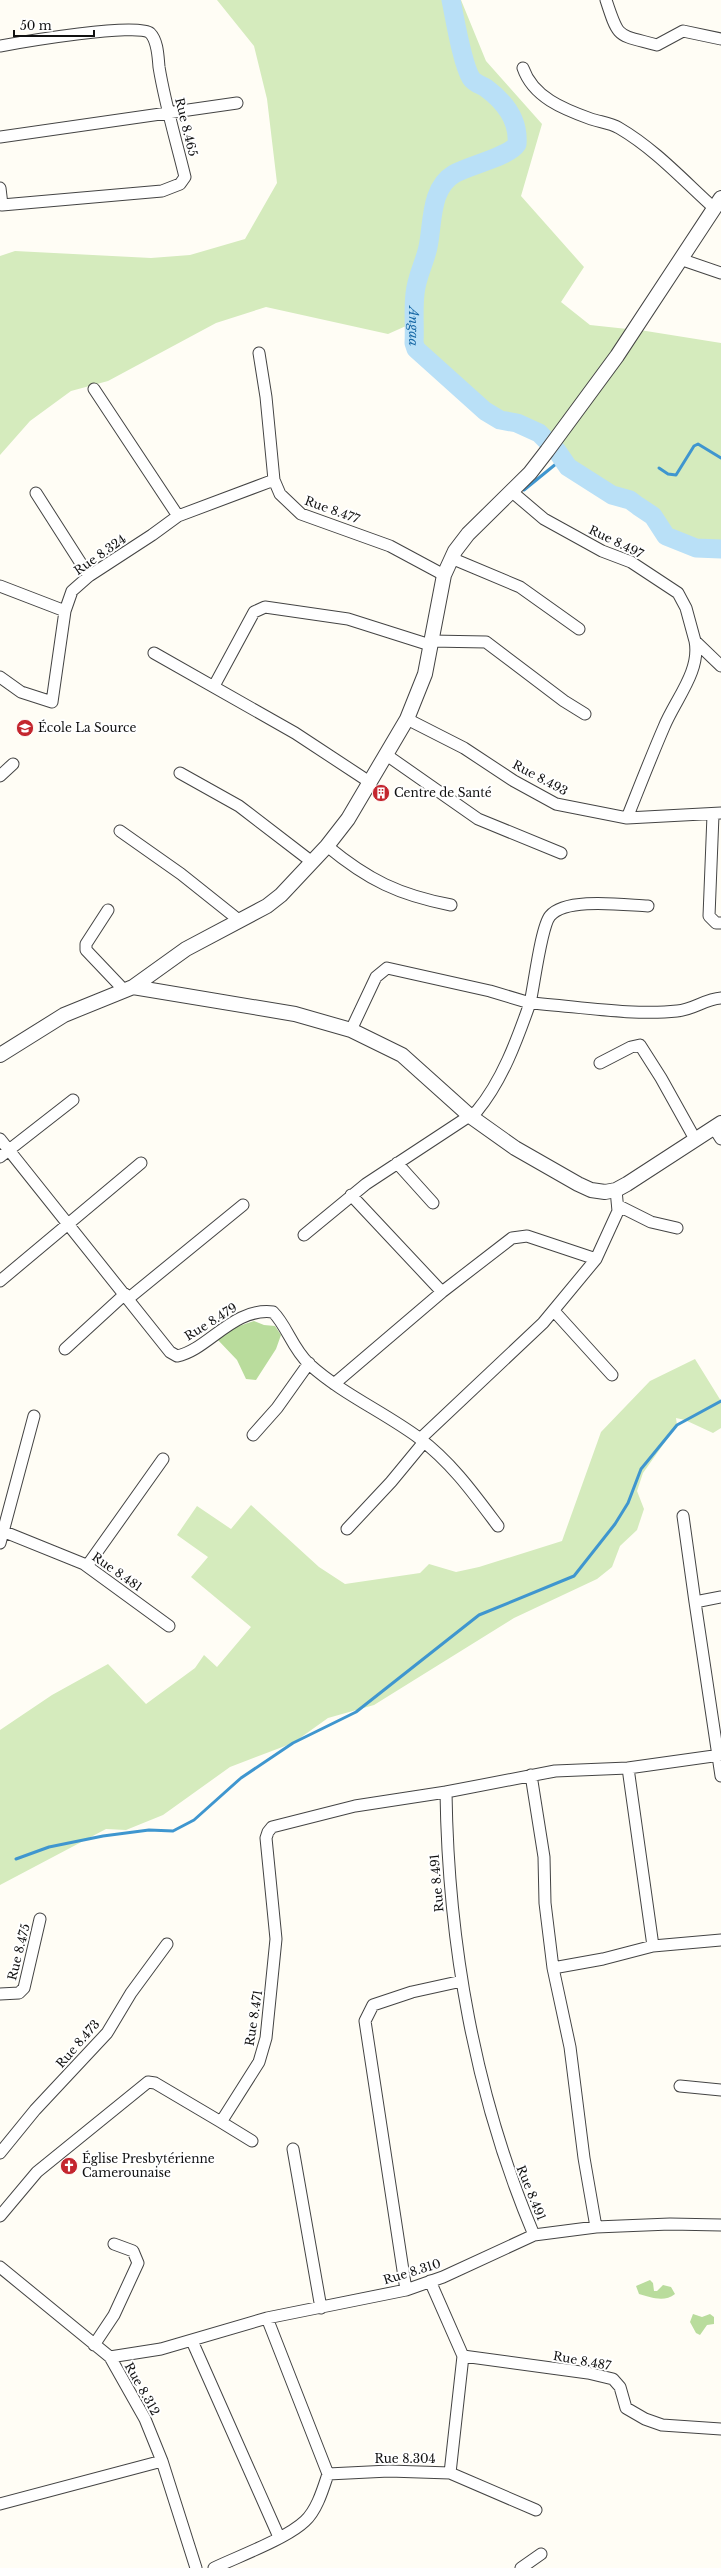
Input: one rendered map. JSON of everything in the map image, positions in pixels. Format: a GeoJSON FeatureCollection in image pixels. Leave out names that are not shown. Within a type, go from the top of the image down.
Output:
{"type":"FeatureCollection","features":[{"type":"Feature","properties":{"kind":"street"},"geometry":{"type":"LineString","coordinates":[[606,0],[615,28],[625,36],[657,46],[683,32],[721,39]]}},
{"type":"Feature","properties":{"kind":"street","name":"Rue 8.465"},"geometry":{"type":"LineString","coordinates":[[0,46],[103,32],[143,29],[155,40],[162,88],[170,114],[185,177],[180,184],[162,191],[2,205],[0,188]]}},
{"type":"Feature","properties":{"kind":"street"},"geometry":{"type":"LineString","coordinates":[[0,1054],[64,1014],[129,989],[186,949],[240,921],[281,895],[327,846],[388,756],[407,718],[425,674],[444,575],[451,558],[468,534],[511,491],[552,446],[617,356],[718,203],[646,146],[618,127],[591,119],[544,97],[527,79],[523,68]]}},
{"type":"Feature","properties":{"kind":"street"},"geometry":{"type":"LineString","coordinates":[[0,137],[237,104]]}},
{"type":"Feature","properties":{"kind":"street"},"geometry":{"type":"LineString","coordinates":[[680,259],[721,273]]}},
{"type":"Feature","properties":{"kind":"street","name":"Rue 8.477"},"geometry":{"type":"LineString","coordinates":[[259,353],[266,397],[274,480],[280,494],[301,514],[390,546],[444,575]]}},
{"type":"Feature","properties":{"kind":"street"},"geometry":{"type":"LineString","coordinates":[[94,389],[178,516]]}},
{"type":"Feature","properties":{"kind":"street","name":"Rue 8.324"},"geometry":{"type":"LineString","coordinates":[[0,677],[22,692],[50,703],[54,699],[65,611],[72,591],[89,576],[152,535],[178,516],[274,480]]}},
{"type":"Feature","properties":{"kind":"street","name":"Rue 8.497"},"geometry":{"type":"LineString","coordinates":[[511,491],[544,519],[602,550],[631,562],[678,593],[686,608],[695,641]]}},
{"type":"Feature","properties":{"kind":"street"},"geometry":{"type":"LineString","coordinates":[[36,493],[89,576]]}},
{"type":"Feature","properties":{"kind":"street"},"geometry":{"type":"LineString","coordinates":[[451,558],[520,587],[579,629]]}},
{"type":"Feature","properties":{"kind":"street"},"geometry":{"type":"LineString","coordinates":[[0,586],[65,611]]}},
{"type":"Feature","properties":{"kind":"street"},"geometry":{"type":"LineString","coordinates":[[214,686],[254,612],[265,607],[348,619],[431,643],[486,642],[564,701],[585,714]]}},
{"type":"Feature","properties":{"kind":"street"},"geometry":{"type":"LineString","coordinates":[[695,641],[721,666]]}},
{"type":"Feature","properties":{"kind":"street"},"geometry":{"type":"LineString","coordinates":[[627,818],[664,726],[688,680],[697,651],[695,641]]}},
{"type":"Feature","properties":{"kind":"street"},"geometry":{"type":"LineString","coordinates":[[154,653],[295,733],[371,783]]}},
{"type":"Feature","properties":{"kind":"street","name":"Rue 8.493"},"geometry":{"type":"LineString","coordinates":[[407,718],[464,748],[514,781],[556,804],[627,818],[717,814]]}},
{"type":"Feature","properties":{"kind":"street"},"geometry":{"type":"LineString","coordinates":[[388,756],[478,819],[561,853]]}},
{"type":"Feature","properties":{"kind":"street"},"geometry":{"type":"LineString","coordinates":[[0,776],[13,764]]}},
{"type":"Feature","properties":{"kind":"street"},"geometry":{"type":"LineString","coordinates":[[180,773],[239,806],[312,862]]}},
{"type":"Feature","properties":{"kind":"street"},"geometry":{"type":"LineString","coordinates":[[717,814],[709,916],[716,923],[721,923]]}},
{"type":"Feature","properties":{"kind":"street"},"geometry":{"type":"LineString","coordinates":[[120,831],[181,874],[240,921]]}},
{"type":"Feature","properties":{"kind":"street"},"geometry":{"type":"LineString","coordinates":[[327,846],[356,870],[398,891],[415,898],[450,905]]}},
{"type":"Feature","properties":{"kind":"street"},"geometry":{"type":"LineString","coordinates":[[304,1235],[351,1195],[470,1116],[488,1095],[516,1042],[530,1003],[546,922],[558,909],[576,904],[648,906]]}},
{"type":"Feature","properties":{"kind":"street"},"geometry":{"type":"LineString","coordinates":[[108,910],[86,944],[86,950],[129,989],[295,1014],[351,1030],[402,1055],[470,1116],[515,1148],[591,1190],[616,1190],[695,1139],[719,1130]]}},
{"type":"Feature","properties":{"kind":"street"},"geometry":{"type":"LineString","coordinates":[[351,1030],[376,977],[387,968],[490,991],[530,1003],[655,1012],[687,1010],[707,1000],[721,998]]}},
{"type":"Feature","properties":{"kind":"street"},"geometry":{"type":"LineString","coordinates":[[600,1063],[631,1047],[640,1045],[661,1078],[695,1139]]}},
{"type":"Feature","properties":{"kind":"street"},"geometry":{"type":"LineString","coordinates":[[4,1154],[73,1100]]}},
{"type":"Feature","properties":{"kind":"street","name":"Rue 8.479"},"geometry":{"type":"LineString","coordinates":[[0,1139],[4,1154],[127,1296],[170,1352],[177,1356],[184,1354],[220,1330],[248,1314],[268,1311],[276,1316],[289,1339],[309,1363],[334,1384],[422,1441],[461,1476],[498,1526]]}},
{"type":"Feature","properties":{"kind":"street"},"geometry":{"type":"LineString","coordinates":[[0,1281],[141,1162]]}},
{"type":"Feature","properties":{"kind":"street"},"geometry":{"type":"LineString","coordinates":[[397,1164],[433,1203]]}},
{"type":"Feature","properties":{"kind":"street"},"geometry":{"type":"LineString","coordinates":[[347,1530],[392,1482],[422,1441],[554,1311],[596,1259],[608,1237],[619,1206],[616,1190]]}},
{"type":"Feature","properties":{"kind":"street"},"geometry":{"type":"LineString","coordinates":[[351,1195],[442,1292]]}},
{"type":"Feature","properties":{"kind":"street"},"geometry":{"type":"LineString","coordinates":[[65,1349],[127,1296],[242,1205]]}},
{"type":"Feature","properties":{"kind":"street"},"geometry":{"type":"LineString","coordinates":[[619,1206],[652,1222],[677,1228]]}},
{"type":"Feature","properties":{"kind":"street"},"geometry":{"type":"LineString","coordinates":[[334,1384],[442,1292],[512,1238],[519,1235],[527,1236],[596,1259]]}},
{"type":"Feature","properties":{"kind":"street"},"geometry":{"type":"LineString","coordinates":[[554,1311],[612,1375]]}},
{"type":"Feature","properties":{"kind":"street"},"geometry":{"type":"LineString","coordinates":[[253,1435],[277,1408],[309,1363]]}},
{"type":"Feature","properties":{"kind":"street"},"geometry":{"type":"LineString","coordinates":[[0,1543],[2,1530],[34,1416]]}},
{"type":"Feature","properties":{"kind":"street"},"geometry":{"type":"LineString","coordinates":[[87,1566],[163,1459]]}},
{"type":"Feature","properties":{"kind":"street"},"geometry":{"type":"LineString","coordinates":[[682,1516],[695,1602],[704,1678],[720,1755],[721,1776]]}},
{"type":"Feature","properties":{"kind":"street","name":"Rue 8.481"},"geometry":{"type":"LineString","coordinates":[[2,1530],[87,1566],[169,1626]]}},
{"type":"Feature","properties":{"kind":"street"},"geometry":{"type":"LineString","coordinates":[[695,1602],[721,1597]]}},
{"type":"Feature","properties":{"kind":"street"},"geometry":{"type":"LineString","coordinates":[[446,1792],[531,1775],[628,1768],[720,1755]]}},
{"type":"Feature","properties":{"kind":"street"},"geometry":{"type":"LineString","coordinates":[[628,1768],[653,1946]]}},
{"type":"Feature","properties":{"kind":"street"},"geometry":{"type":"LineString","coordinates":[[531,1775],[544,1857],[545,1903],[553,1968],[570,2047],[584,2158],[596,2226]]}},
{"type":"Feature","properties":{"kind":"street","name":"Rue 8.491"},"geometry":{"type":"LineString","coordinates":[[446,1792],[447,1857],[462,1981],[495,2133],[512,2183],[534,2235]]}},
{"type":"Feature","properties":{"kind":"street","name":"Rue 8.471"},"geometry":{"type":"LineString","coordinates":[[221,2122],[259,2062],[266,2038],[276,1939],[266,1838],[268,1832],[272,1828],[355,1806],[446,1792]]}},
{"type":"Feature","properties":{"kind":"street","name":"Rue 8.475"},"geometry":{"type":"LineString","coordinates":[[0,1994],[19,1993],[24,1988],[40,1919]]}},
{"type":"Feature","properties":{"kind":"street"},"geometry":{"type":"LineString","coordinates":[[553,1968],[603,1959],[653,1946],[721,1940]]}},
{"type":"Feature","properties":{"kind":"street","name":"Rue 8.473"},"geometry":{"type":"LineString","coordinates":[[0,2153],[35,2110],[107,2033],[131,1993],[167,1944]]}},
{"type":"Feature","properties":{"kind":"street"},"geometry":{"type":"LineString","coordinates":[[406,2290],[366,2021],[367,2013],[373,2005],[412,1992],[462,1981]]}},
{"type":"Feature","properties":{"kind":"street"},"geometry":{"type":"LineString","coordinates":[[0,2216],[37,2172],[148,2082],[155,2083],[252,2141]]}},
{"type":"Feature","properties":{"kind":"street"},"geometry":{"type":"LineString","coordinates":[[680,2086],[721,2090]]}},
{"type":"Feature","properties":{"kind":"street"},"geometry":{"type":"LineString","coordinates":[[292,2149],[321,2308]]}},
{"type":"Feature","properties":{"kind":"street","name":"Rue 8.310"},"geometry":{"type":"LineString","coordinates":[[110,2357],[161,2350],[267,2318],[406,2290],[430,2281],[534,2235],[596,2226],[670,2224],[721,2225]]}},
{"type":"Feature","properties":{"kind":"street"},"geometry":{"type":"LineString","coordinates":[[94,2345],[117,2310],[138,2263],[133,2251],[114,2244]]}},
{"type":"Feature","properties":{"kind":"street","name":"Rue 8.312"},"geometry":{"type":"LineString","coordinates":[[0,2268],[110,2357],[145,2419],[162,2461],[196,2568]]}},
{"type":"Feature","properties":{"kind":"street"},"geometry":{"type":"LineString","coordinates":[[430,2281],[463,2356]]}},
{"type":"Feature","properties":{"kind":"street"},"geometry":{"type":"LineString","coordinates":[[214,2568],[279,2537],[306,2521],[315,2507],[328,2474],[267,2318]]}},
{"type":"Feature","properties":{"kind":"street"},"geometry":{"type":"LineString","coordinates":[[192,2341],[279,2537]]}},
{"type":"Feature","properties":{"kind":"street","name":"Rue 8.487"},"geometry":{"type":"LineString","coordinates":[[463,2356],[588,2373],[613,2379],[620,2387],[626,2408],[645,2420],[662,2425],[721,2429]]}},
{"type":"Feature","properties":{"kind":"street","name":"Rue 8.304"},"geometry":{"type":"LineString","coordinates":[[328,2474],[389,2471],[450,2473],[463,2356]]}},
{"type":"Feature","properties":{"kind":"street"},"geometry":{"type":"LineString","coordinates":[[0,2504],[162,2461]]}},
{"type":"Feature","properties":{"kind":"street"},"geometry":{"type":"LineString","coordinates":[[450,2473],[536,2510]]}},
{"type":"Feature","properties":{"kind":"street"},"geometry":{"type":"LineString","coordinates":[[521,2568],[541,2554]]}},
{"type":"Feature","properties":{"kind":"green space"},"geometry":{"type":"Polygon","coordinates":[[[217,0],[461,0],[486,61],[542,124],[521,196],[584,267],[561,302],[590,325],[646,331],[721,343],[721,549],[696,548],[666,536],[653,516],[630,500],[612,495],[568,467],[557,451],[539,433],[517,423],[500,420],[485,411],[416,349],[414,343],[415,322],[388,334],[266,307],[216,323],[108,381],[71,391],[30,421],[0,455],[0,256],[15,251],[151,258],[190,255],[245,239],[277,183],[267,99],[254,46],[217,0]]]}},
{"type":"Feature","properties":{"kind":"green space"},"geometry":{"type":"Polygon","coordinates":[[[254,1321],[264,1325],[275,1326],[281,1335],[276,1349],[256,1380],[246,1379],[237,1360],[217,1339],[230,1329],[254,1321]]]}},
{"type":"Feature","properties":{"kind":"green space"},"geometry":{"type":"Polygon","coordinates":[[[695,1359],[721,1401],[721,1428],[713,1433],[685,1420],[676,1418],[677,1425],[643,1473],[637,1491],[644,1509],[637,1530],[620,1546],[612,1567],[597,1579],[514,1618],[374,1705],[328,1718],[293,1743],[230,1767],[163,1815],[126,1830],[106,1829],[0,1885],[0,1730],[52,1695],[108,1664],[146,1704],[195,1668],[204,1655],[217,1667],[251,1627],[191,1577],[208,1557],[177,1535],[197,1506],[231,1529],[251,1505],[319,1567],[345,1584],[420,1573],[429,1564],[456,1572],[479,1567],[562,1541],[601,1432],[650,1381],[695,1359]]]}},
{"type":"Feature","properties":{"kind":"green space"},"geometry":{"type":"Polygon","coordinates":[[[650,2280],[653,2283],[654,2291],[657,2291],[663,2285],[671,2287],[675,2294],[671,2297],[662,2299],[639,2294],[636,2286],[650,2280]]]}},
{"type":"Feature","properties":{"kind":"green space"},"geometry":{"type":"Polygon","coordinates":[[[693,2314],[702,2317],[710,2314],[714,2317],[714,2324],[707,2325],[700,2335],[696,2333],[690,2322],[693,2314]]]}},
{"type":"Feature","properties":{"kind":"waterway","name":"Angaa"},"geometry":{"type":"LineString","coordinates":[[451,0],[459,40],[471,78],[476,83],[493,93],[505,106],[516,127],[517,144],[513,149],[498,157],[454,174],[446,180],[441,188],[434,207],[427,253],[416,288],[414,306],[414,343],[416,349],[485,411],[500,420],[517,423],[539,433],[557,451],[568,467],[612,495],[630,500],[653,516],[666,536],[696,548],[721,549]]}},
{"type":"Feature","properties":{"kind":"waterway"},"geometry":{"type":"LineString","coordinates":[[659,468],[668,474],[676,475],[694,446],[698,444],[721,458]]}},
{"type":"Feature","properties":{"kind":"waterway"},"geometry":{"type":"LineString","coordinates":[[524,490],[562,459]]}},
{"type":"Feature","properties":{"kind":"waterway"},"geometry":{"type":"LineString","coordinates":[[16,1859],[49,1847],[103,1836],[149,1830],[173,1831],[194,1820],[241,1778],[293,1743],[356,1712],[479,1615],[574,1576],[615,1524],[628,1503],[641,1469],[677,1425],[721,1401]]}},
{"type":"Feature","properties":{"kind":"place","name":"École La Source"},"geometry":{"type":"Point","coordinates":[25,728]}},
{"type":"Feature","properties":{"kind":"place","name":"Centre de Santé"},"geometry":{"type":"Point","coordinates":[381,793]}},
{"type":"Feature","properties":{"kind":"place","name":"Église Presbytérienne Camerounaise"},"geometry":{"type":"Point","coordinates":[69,2166]}}]}
